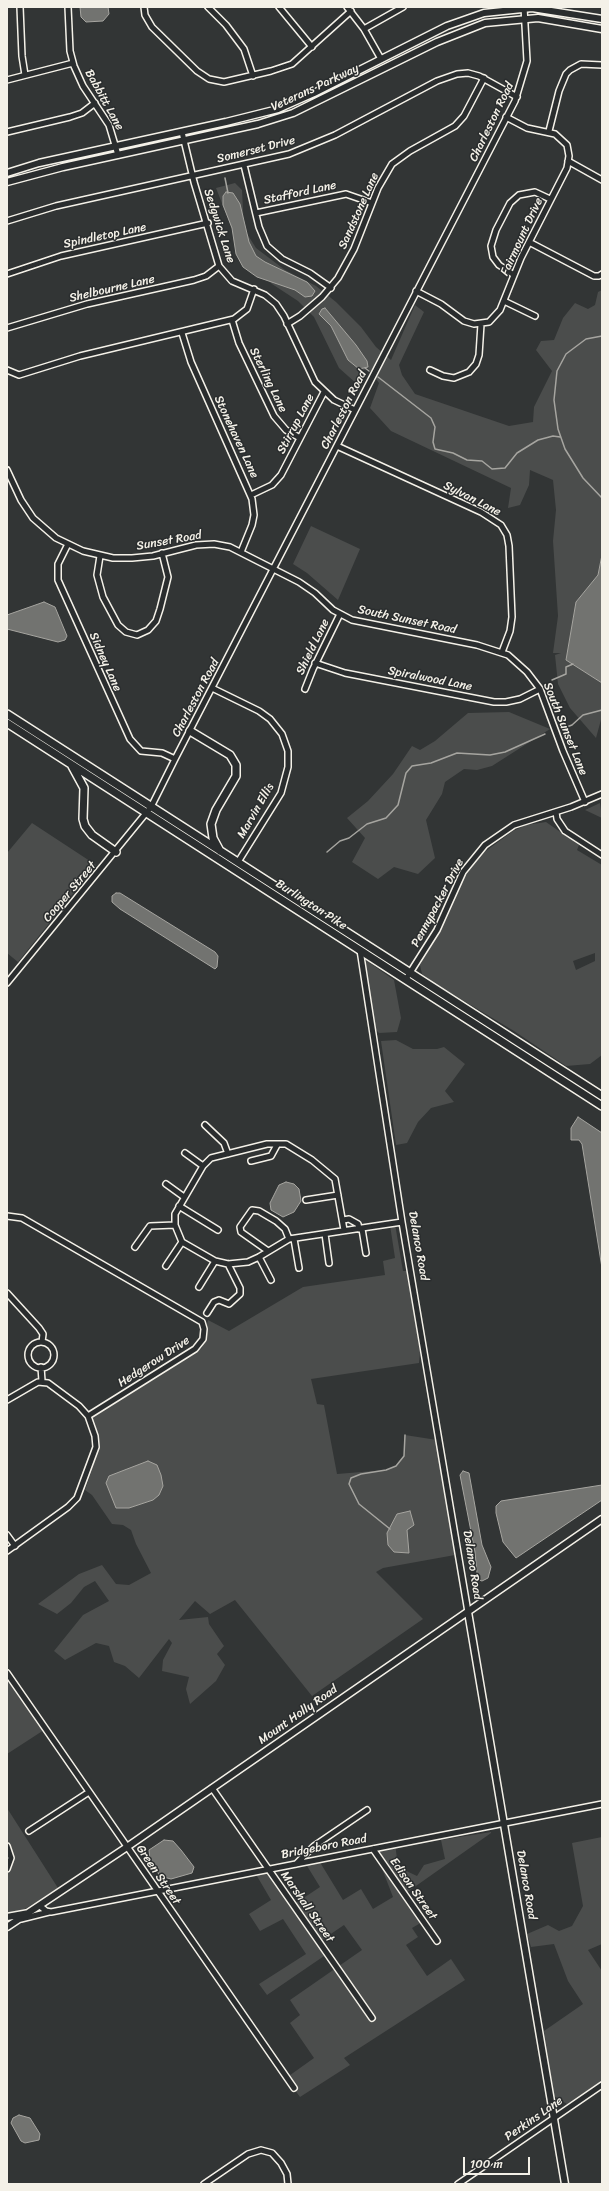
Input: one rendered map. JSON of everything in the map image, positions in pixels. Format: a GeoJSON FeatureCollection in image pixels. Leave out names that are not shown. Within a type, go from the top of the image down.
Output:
{"type":"FeatureCollection","features":[{"type":"Feature","properties":{"kind":"highway","name":"Burlington Pike"},"geometry":{"type":"LineString","coordinates":[[7,714],[360,950],[602,1106]]}},
{"type":"Feature","properties":{"kind":"highway","name":"Burlington Pike"},"geometry":{"type":"LineString","coordinates":[[7,722],[69,763],[238,862],[602,1096]]}},
{"type":"Feature","properties":{"kind":"highway"},"geometry":{"type":"LineString","coordinates":[[190,731],[230,755],[236,765],[236,776],[216,810],[211,824],[214,838],[220,851]]}},
{"type":"Feature","properties":{"kind":"highway"},"geometry":{"type":"LineString","coordinates":[[69,763],[84,788],[83,819],[85,826],[92,835],[116,852]]}},
{"type":"Feature","properties":{"kind":"main road","name":"Veterans Parkway"},"geometry":{"type":"LineString","coordinates":[[7,172],[278,109],[314,93],[436,31],[470,17],[490,12],[524,8],[556,11],[602,19]]}},
{"type":"Feature","properties":{"kind":"main road","name":"Veterans Parkway"},"geometry":{"type":"LineString","coordinates":[[7,182],[118,155],[258,124],[293,113],[457,32],[485,23],[525,18],[548,18],[602,28]]}},
{"type":"Feature","properties":{"kind":"main road","name":"Mount Holly Road"},"geometry":{"type":"LineString","coordinates":[[7,1928],[127,1847],[602,1519]]}},
{"type":"Feature","properties":{"kind":"main road","name":"Delanco Road"},"geometry":{"type":"LineString","coordinates":[[468,1612],[564,2184]]}},
{"type":"Feature","properties":{"kind":"main road"},"geometry":{"type":"LineString","coordinates":[[7,1917],[32,1912]]}},
{"type":"Feature","properties":{"kind":"street"},"geometry":{"type":"LineString","coordinates":[[20,7],[22,56],[26,75]]}},
{"type":"Feature","properties":{"kind":"street","name":"Babbitt Lane"},"geometry":{"type":"LineString","coordinates":[[68,7],[70,51],[73,63],[80,79],[109,125],[118,155]]}},
{"type":"Feature","properties":{"kind":"street"},"geometry":{"type":"LineString","coordinates":[[144,7],[145,15],[152,27],[203,76],[217,82],[253,76],[292,64],[312,47],[349,9],[364,29],[381,59]]}},
{"type":"Feature","properties":{"kind":"street"},"geometry":{"type":"LineString","coordinates":[[208,7],[226,24],[244,49],[253,76]]}},
{"type":"Feature","properties":{"kind":"street"},"geometry":{"type":"LineString","coordinates":[[279,7],[312,47]]}},
{"type":"Feature","properties":{"kind":"street"},"geometry":{"type":"LineString","coordinates":[[364,29],[404,7]]}},
{"type":"Feature","properties":{"kind":"street","name":"Charleston Road"},"geometry":{"type":"LineString","coordinates":[[150,810],[517,97],[527,61],[524,8]]}},
{"type":"Feature","properties":{"kind":"street"},"geometry":{"type":"LineString","coordinates":[[7,80],[73,63]]}},
{"type":"Feature","properties":{"kind":"street"},"geometry":{"type":"LineString","coordinates":[[549,132],[561,85],[566,74],[581,64],[602,66]]}},
{"type":"Feature","properties":{"kind":"street","name":"Somerset Drive"},"geometry":{"type":"LineString","coordinates":[[7,221],[56,206],[244,166],[289,154],[317,143],[450,76],[468,73],[484,78],[517,97]]}},
{"type":"Feature","properties":{"kind":"street","name":"Sandstone Lane"},"geometry":{"type":"LineString","coordinates":[[287,324],[304,313],[331,288],[348,261],[372,203],[392,164],[410,151],[450,130],[460,122],[484,78]]}},
{"type":"Feature","properties":{"kind":"street"},"geometry":{"type":"LineString","coordinates":[[7,132],[70,118],[82,113],[95,103]]}},
{"type":"Feature","properties":{"kind":"street"},"geometry":{"type":"LineString","coordinates":[[506,117],[528,128],[549,132],[560,137],[567,145],[568,161],[602,180]]}},
{"type":"Feature","properties":{"kind":"street","name":"Sedgwick Lane"},"geometry":{"type":"LineString","coordinates":[[182,132],[192,176],[208,223],[219,266],[232,281],[254,289],[271,299],[280,310],[312,376],[324,392],[355,410]]}},
{"type":"Feature","properties":{"kind":"street","name":"Fairmount Drive"},"geometry":{"type":"LineString","coordinates":[[481,324],[493,319],[504,301],[529,242],[568,161]]}},
{"type":"Feature","properties":{"kind":"street"},"geometry":{"type":"LineString","coordinates":[[244,166],[261,234],[272,251],[331,288]]}},
{"type":"Feature","properties":{"kind":"street"},"geometry":{"type":"LineString","coordinates":[[514,275],[499,266],[493,257],[491,246],[496,230],[510,202],[519,196],[534,192],[550,199]]}},
{"type":"Feature","properties":{"kind":"street","name":"Stafford Lane"},"geometry":{"type":"LineString","coordinates":[[256,213],[346,194],[372,203]]}},
{"type":"Feature","properties":{"kind":"street","name":"Spindletop Lane"},"geometry":{"type":"LineString","coordinates":[[7,274],[61,256],[208,223]]}},
{"type":"Feature","properties":{"kind":"street"},"geometry":{"type":"LineString","coordinates":[[529,242],[594,276],[599,276],[602,274]]}},
{"type":"Feature","properties":{"kind":"street","name":"Shelbourne Lane"},"geometry":{"type":"LineString","coordinates":[[7,328],[72,308],[194,280],[206,276],[219,266]]}},
{"type":"Feature","properties":{"kind":"street"},"geometry":{"type":"LineString","coordinates":[[7,370],[19,375],[80,356],[232,320],[239,317],[246,309],[254,289]]}},
{"type":"Feature","properties":{"kind":"street"},"geometry":{"type":"LineString","coordinates":[[416,291],[437,302],[464,321],[481,324],[479,355],[476,364],[469,372],[454,378],[443,376],[430,370]]}},
{"type":"Feature","properties":{"kind":"street"},"geometry":{"type":"LineString","coordinates":[[504,301],[535,316]]}},
{"type":"Feature","properties":{"kind":"street","name":"Sterling Lane"},"geometry":{"type":"LineString","coordinates":[[232,320],[239,343],[274,416],[286,430],[300,438]]}},
{"type":"Feature","properties":{"kind":"street","name":"Stonehaven Lane"},"geometry":{"type":"LineString","coordinates":[[182,332],[191,362],[251,495],[254,514],[241,552]]}},
{"type":"Feature","properties":{"kind":"street","name":"Stirrup Lane"},"geometry":{"type":"LineString","coordinates":[[251,495],[267,488],[276,480],[324,392]]}},
{"type":"Feature","properties":{"kind":"street","name":"Sylvan Lane"},"geometry":{"type":"LineString","coordinates":[[337,446],[481,512],[501,525],[507,535],[509,546],[512,617],[510,631],[502,652]]}},
{"type":"Feature","properties":{"kind":"street","name":"Sunset Road"},"geometry":{"type":"LineString","coordinates":[[7,470],[30,514],[48,532],[68,544],[100,556],[132,558],[205,544],[230,547],[274,569]]}},
{"type":"Feature","properties":{"kind":"street","name":"Sidney Lane"},"geometry":{"type":"LineString","coordinates":[[68,544],[58,564],[58,580],[130,739],[141,751],[162,753],[175,759]]}},
{"type":"Feature","properties":{"kind":"street"},"geometry":{"type":"LineString","coordinates":[[100,556],[97,575],[103,597],[118,625],[126,632],[137,635],[148,630],[152,626],[164,596],[168,577],[162,553]]}},
{"type":"Feature","properties":{"kind":"street","name":"South Sunset Road"},"geometry":{"type":"LineString","coordinates":[[274,569],[304,585],[340,614],[366,624],[477,645],[502,652]]}},
{"type":"Feature","properties":{"kind":"street","name":"Shield Lane"},"geometry":{"type":"LineString","coordinates":[[305,689],[315,663],[340,614]]}},
{"type":"Feature","properties":{"kind":"street","name":"South Sunset Lane"},"geometry":{"type":"LineString","coordinates":[[502,652],[522,667],[540,689],[563,751],[585,802]]}},
{"type":"Feature","properties":{"kind":"street","name":"Spiralwood Lane"},"geometry":{"type":"LineString","coordinates":[[315,663],[345,673],[494,702],[506,702],[520,699],[540,689]]}},
{"type":"Feature","properties":{"kind":"street","name":"Marvin Ellis"},"geometry":{"type":"LineString","coordinates":[[212,688],[259,712],[278,728],[288,751],[286,778],[281,793],[238,862]]}},
{"type":"Feature","properties":{"kind":"street","name":"Pennypacker Drive"},"geometry":{"type":"LineString","coordinates":[[406,979],[437,930],[461,876],[476,855],[492,840],[514,825],[585,802],[602,794]]}},
{"type":"Feature","properties":{"kind":"street","name":"Cooper Street"},"geometry":{"type":"LineString","coordinates":[[7,983],[150,810]]}},
{"type":"Feature","properties":{"kind":"street"},"geometry":{"type":"LineString","coordinates":[[556,812],[558,819],[566,831],[602,855]]}},
{"type":"Feature","properties":{"kind":"street","name":"Delanco Road"},"geometry":{"type":"LineString","coordinates":[[360,950],[402,1222],[468,1612]]}},
{"type":"Feature","properties":{"kind":"street"},"geometry":{"type":"LineString","coordinates":[[205,1125],[224,1143],[228,1154]]}},
{"type":"Feature","properties":{"kind":"street"},"geometry":{"type":"LineString","coordinates":[[344,1230],[335,1179],[329,1172],[296,1148],[286,1144],[267,1144],[211,1158],[203,1166],[175,1214],[175,1224],[182,1242],[215,1261],[228,1264],[248,1262],[292,1239],[402,1222]]}},
{"type":"Feature","properties":{"kind":"street"},"geometry":{"type":"LineString","coordinates":[[251,1161],[271,1156],[277,1145]]}},
{"type":"Feature","properties":{"kind":"street"},"geometry":{"type":"LineString","coordinates":[[185,1153],[203,1166]]}},
{"type":"Feature","properties":{"kind":"street"},"geometry":{"type":"LineString","coordinates":[[166,1184],[184,1197]]}},
{"type":"Feature","properties":{"kind":"street"},"geometry":{"type":"LineString","coordinates":[[306,1200],[338,1195]]}},
{"type":"Feature","properties":{"kind":"street"},"geometry":{"type":"LineString","coordinates":[[179,1206],[218,1230]]}},
{"type":"Feature","properties":{"kind":"street"},"geometry":{"type":"LineString","coordinates":[[268,1251],[241,1232],[240,1227],[252,1210],[259,1211],[276,1221],[285,1229],[292,1239],[299,1268]]}},
{"type":"Feature","properties":{"kind":"street","name":"Hedgerow Drive"},"geometry":{"type":"LineString","coordinates":[[7,1216],[22,1218],[195,1316],[202,1322],[204,1329],[203,1339],[195,1349],[88,1416]]}},
{"type":"Feature","properties":{"kind":"street"},"geometry":{"type":"LineString","coordinates":[[343,1220],[349,1219],[358,1224],[361,1229],[366,1253]]}},
{"type":"Feature","properties":{"kind":"street"},"geometry":{"type":"LineString","coordinates":[[134,1247],[150,1226],[175,1224]]}},
{"type":"Feature","properties":{"kind":"street"},"geometry":{"type":"LineString","coordinates":[[325,1234],[329,1263]]}},
{"type":"Feature","properties":{"kind":"street"},"geometry":{"type":"LineString","coordinates":[[166,1266],[182,1242]]}},
{"type":"Feature","properties":{"kind":"street"},"geometry":{"type":"LineString","coordinates":[[259,1257],[271,1280]]}},
{"type":"Feature","properties":{"kind":"street"},"geometry":{"type":"LineString","coordinates":[[199,1287],[215,1261]]}},
{"type":"Feature","properties":{"kind":"street"},"geometry":{"type":"LineString","coordinates":[[207,1313],[214,1302],[219,1300],[228,1304],[240,1294],[240,1288],[228,1264]]}},
{"type":"Feature","properties":{"kind":"street"},"geometry":{"type":"LineString","coordinates":[[7,1294],[39,1328],[43,1334],[42,1342]]}},
{"type":"Feature","properties":{"kind":"street"},"geometry":{"type":"LineString","coordinates":[[42,1342],[49,1345],[54,1355],[51,1363],[41,1368],[30,1362],[28,1354],[34,1344],[42,1342]]}},
{"type":"Feature","properties":{"kind":"street"},"geometry":{"type":"LineString","coordinates":[[41,1368],[42,1381]]}},
{"type":"Feature","properties":{"kind":"street"},"geometry":{"type":"LineString","coordinates":[[7,1400],[42,1381],[48,1382],[79,1406],[88,1416],[95,1436],[96,1448],[77,1498],[68,1507],[7,1551]]}},
{"type":"Feature","properties":{"kind":"street"},"geometry":{"type":"LineString","coordinates":[[7,1535],[15,1546]]}},
{"type":"Feature","properties":{"kind":"street","name":"Green Street"},"geometry":{"type":"LineString","coordinates":[[7,1673],[294,2088]]}},
{"type":"Feature","properties":{"kind":"street","name":"Marshall Street"},"geometry":{"type":"LineString","coordinates":[[212,1788],[372,2018]]}},
{"type":"Feature","properties":{"kind":"street"},"geometry":{"type":"LineString","coordinates":[[29,1831],[89,1792]]}},
{"type":"Feature","properties":{"kind":"street","name":"Bridgeboro Road"},"geometry":{"type":"LineString","coordinates":[[21,1919],[156,1890],[602,1804]]}},
{"type":"Feature","properties":{"kind":"street"},"geometry":{"type":"LineString","coordinates":[[296,1864],[314,1846],[367,1810]]}},
{"type":"Feature","properties":{"kind":"street"},"geometry":{"type":"LineString","coordinates":[[7,1846],[11,1858],[7,1868]]}},
{"type":"Feature","properties":{"kind":"street","name":"Edison Street"},"geometry":{"type":"LineString","coordinates":[[373,1849],[437,1941]]}},
{"type":"Feature","properties":{"kind":"street"},"geometry":{"type":"LineString","coordinates":[[40,1906],[46,1911],[51,1912]]}},
{"type":"Feature","properties":{"kind":"street","name":"Perkins Lane"},"geometry":{"type":"LineString","coordinates":[[458,2184],[602,2085]]}},
{"type":"Feature","properties":{"kind":"street"},"geometry":{"type":"LineString","coordinates":[[204,2184],[248,2154],[261,2150],[272,2153],[281,2162],[287,2174],[288,2184]]}},
{"type":"Feature","properties":{"kind":"shaded area"},"geometry":{"type":"Polygon","coordinates":[[[80,7],[108,7],[109,14],[103,21],[86,22],[81,17],[80,7]]]}},
{"type":"Feature","properties":{"kind":"shaded area"},"geometry":{"type":"Polygon","coordinates":[[[235,183],[242,190],[244,229],[256,248],[285,270],[316,286],[336,302],[361,327],[376,347],[391,360],[415,305],[424,312],[399,365],[402,375],[415,394],[509,426],[533,422],[534,407],[552,371],[536,350],[541,341],[554,340],[563,318],[575,303],[588,309],[595,305],[598,292],[602,290],[602,555],[598,575],[576,602],[566,660],[602,683],[602,716],[596,738],[570,708],[558,684],[555,655],[561,653],[553,653],[558,616],[553,541],[556,510],[553,480],[530,470],[529,485],[520,505],[508,508],[511,488],[391,431],[370,408],[379,383],[368,368],[364,370],[357,384],[339,368],[314,317],[298,301],[272,284],[241,252],[216,188],[235,183]]]}},
{"type":"Feature","properties":{"kind":"shaded area"},"geometry":{"type":"Polygon","coordinates":[[[226,192],[233,193],[240,204],[249,242],[256,256],[265,262],[307,282],[315,291],[312,296],[305,297],[295,290],[257,277],[243,267],[236,254],[232,228],[223,205],[223,196],[226,192]]]}},
{"type":"Feature","properties":{"kind":"shaded area"},"geometry":{"type":"Polygon","coordinates":[[[325,308],[356,345],[367,361],[368,367],[359,369],[348,360],[331,326],[319,314],[322,309],[325,308]]]}},
{"type":"Feature","properties":{"kind":"shaded area"},"geometry":{"type":"Polygon","coordinates":[[[311,526],[360,549],[338,600],[307,573],[293,564],[311,526]]]}},
{"type":"Feature","properties":{"kind":"shaded area"},"geometry":{"type":"Polygon","coordinates":[[[602,555],[602,683],[566,660],[576,602],[598,575],[602,555]]]}},
{"type":"Feature","properties":{"kind":"shaded area"},"geometry":{"type":"Polygon","coordinates":[[[44,602],[55,607],[67,636],[65,640],[58,642],[7,629],[7,615],[44,602]]]}},
{"type":"Feature","properties":{"kind":"shaded area"},"geometry":{"type":"Polygon","coordinates":[[[509,712],[550,729],[492,766],[477,770],[464,769],[445,782],[442,794],[426,820],[435,858],[418,874],[394,867],[378,879],[352,862],[365,838],[347,818],[368,801],[393,774],[412,746],[420,750],[435,741],[468,713],[509,712]]]}},
{"type":"Feature","properties":{"kind":"shaded area"},"geometry":{"type":"Polygon","coordinates":[[[600,803],[602,818],[585,810],[600,803]]]}},
{"type":"Feature","properties":{"kind":"shaded area"},"geometry":{"type":"Polygon","coordinates":[[[546,822],[579,845],[577,850],[602,865],[602,1055],[590,1064],[566,1066],[514,1031],[434,983],[422,974],[420,965],[447,918],[464,878],[479,856],[513,831],[526,825],[546,822]],[[595,953],[573,961],[576,970],[595,961],[595,953]]]}},
{"type":"Feature","properties":{"kind":"shaded area"},"geometry":{"type":"Polygon","coordinates":[[[32,823],[96,865],[18,962],[7,953],[7,853],[32,823]]]}},
{"type":"Feature","properties":{"kind":"shaded area"},"geometry":{"type":"Polygon","coordinates":[[[116,893],[120,893],[215,952],[218,956],[217,967],[215,969],[120,909],[112,902],[112,896],[116,893]]]}},
{"type":"Feature","properties":{"kind":"shaded area"},"geometry":{"type":"Polygon","coordinates":[[[367,961],[394,980],[401,1018],[397,1032],[379,1033],[375,1029],[364,962],[367,961]]]}},
{"type":"Feature","properties":{"kind":"shaded area"},"geometry":{"type":"Polygon","coordinates":[[[396,1040],[413,1049],[437,1049],[444,1047],[465,1064],[445,1091],[454,1102],[431,1108],[418,1122],[407,1143],[396,1145],[381,1041],[396,1040]]]}},
{"type":"Feature","properties":{"kind":"shaded area"},"geometry":{"type":"Polygon","coordinates":[[[578,1117],[602,1133],[602,1268],[582,1144],[579,1140],[571,1140],[571,1128],[578,1117]]]}},
{"type":"Feature","properties":{"kind":"shaded area"},"geometry":{"type":"Polygon","coordinates":[[[286,1182],[294,1184],[299,1189],[301,1201],[294,1212],[283,1217],[271,1210],[270,1203],[279,1185],[286,1182]]]}},
{"type":"Feature","properties":{"kind":"shaded area"},"geometry":{"type":"Polygon","coordinates":[[[395,1224],[403,1271],[407,1271],[420,1352],[419,1363],[311,1379],[317,1404],[324,1405],[337,1474],[386,1470],[396,1466],[404,1455],[405,1435],[437,1440],[455,1555],[383,1568],[376,1572],[423,1619],[312,1696],[235,1600],[210,1614],[195,1601],[179,1620],[208,1617],[209,1624],[224,1646],[217,1654],[225,1665],[216,1681],[190,1704],[186,1689],[189,1677],[162,1671],[163,1660],[172,1643],[169,1639],[139,1678],[125,1666],[114,1662],[109,1646],[96,1643],[65,1660],[54,1651],[83,1615],[109,1601],[95,1581],[84,1587],[71,1603],[57,1614],[38,1604],[79,1574],[102,1565],[116,1584],[129,1585],[151,1573],[136,1544],[131,1530],[123,1525],[112,1524],[92,1495],[85,1490],[93,1467],[98,1445],[95,1423],[90,1416],[202,1348],[208,1320],[229,1331],[303,1287],[385,1275],[383,1261],[395,1258],[390,1225],[395,1224]]]}},
{"type":"Feature","properties":{"kind":"shaded area"},"geometry":{"type":"Polygon","coordinates":[[[148,1461],[157,1465],[161,1475],[163,1486],[159,1495],[153,1500],[129,1508],[116,1508],[106,1483],[109,1476],[148,1461]]]}},
{"type":"Feature","properties":{"kind":"shaded area"},"geometry":{"type":"Polygon","coordinates":[[[463,1471],[469,1473],[482,1545],[491,1567],[488,1578],[482,1581],[479,1580],[477,1573],[475,1552],[460,1475],[463,1471]]]}},
{"type":"Feature","properties":{"kind":"shaded area"},"geometry":{"type":"Polygon","coordinates":[[[602,1485],[602,1500],[516,1558],[503,1542],[496,1513],[496,1506],[501,1501],[602,1485]]]}},
{"type":"Feature","properties":{"kind":"shaded area"},"geometry":{"type":"Polygon","coordinates":[[[410,1511],[414,1525],[407,1530],[409,1553],[394,1552],[388,1545],[387,1533],[397,1514],[410,1511]]]}},
{"type":"Feature","properties":{"kind":"shaded area"},"geometry":{"type":"Polygon","coordinates":[[[7,1678],[44,1730],[7,1754],[7,1678]]]}},
{"type":"Feature","properties":{"kind":"shaded area"},"geometry":{"type":"Polygon","coordinates":[[[7,1808],[58,1888],[25,1909],[7,1913],[7,1808]]]}},
{"type":"Feature","properties":{"kind":"shaded area"},"geometry":{"type":"Polygon","coordinates":[[[491,1832],[406,1893],[424,1921],[412,1928],[418,1937],[406,1945],[427,1976],[451,1959],[465,1980],[344,2058],[350,2065],[300,2097],[286,2078],[314,2058],[290,2023],[300,2015],[290,2000],[362,1950],[344,1925],[319,1942],[327,1954],[267,1995],[259,1984],[306,1954],[283,1919],[260,1931],[249,1914],[271,1900],[254,1871],[267,1868],[293,1905],[320,1887],[304,1861],[318,1859],[343,1900],[361,1889],[373,1909],[393,1897],[374,1848],[395,1843],[398,1867],[417,1876],[424,1865],[445,1859],[441,1840],[491,1832]]]}},
{"type":"Feature","properties":{"kind":"shaded area"},"geometry":{"type":"Polygon","coordinates":[[[602,1837],[602,1944],[588,1950],[602,1971],[602,2081],[567,2104],[554,2096],[544,2031],[583,2004],[568,1981],[554,1944],[531,1947],[527,1934],[548,1925],[559,1931],[572,1926],[583,1906],[572,1843],[602,1837]]]}},
{"type":"Feature","properties":{"kind":"shaded area"},"geometry":{"type":"Polygon","coordinates":[[[164,1840],[173,1841],[181,1850],[194,1867],[192,1873],[171,1879],[160,1876],[150,1861],[149,1850],[164,1840]]]}},
{"type":"Feature","properties":{"kind":"shaded area"},"geometry":{"type":"Polygon","coordinates":[[[19,2115],[30,2118],[40,2134],[39,2140],[25,2143],[21,2141],[11,2123],[13,2118],[19,2115]]]}},
{"type":"Feature","properties":{"kind":"waterway"},"geometry":{"type":"LineString","coordinates":[[225,178],[228,193]]}},
{"type":"Feature","properties":{"kind":"waterway"},"geometry":{"type":"LineString","coordinates":[[602,336],[586,339],[566,354],[557,371],[554,400],[558,429],[565,449],[583,478],[602,498]]}},
{"type":"Feature","properties":{"kind":"waterway"},"geometry":{"type":"LineString","coordinates":[[365,368],[369,371]]}},
{"type":"Feature","properties":{"kind":"waterway"},"geometry":{"type":"LineString","coordinates":[[378,377],[431,418],[435,427],[433,442],[435,449],[453,453],[467,460],[482,461],[492,469],[505,468],[517,453],[538,440],[553,436],[560,437]]}},
{"type":"Feature","properties":{"kind":"waterway"},"geometry":{"type":"LineString","coordinates":[[552,680],[566,674],[566,667],[573,664]]}},
{"type":"Feature","properties":{"kind":"waterway"},"geometry":{"type":"LineString","coordinates":[[564,728],[572,725],[583,715],[602,710]]}},
{"type":"Feature","properties":{"kind":"waterway"},"geometry":{"type":"LineString","coordinates":[[327,852],[340,841],[349,838],[367,824],[386,818],[398,805],[406,773],[412,766],[431,763],[457,753],[490,755],[505,752],[545,734]]}},
{"type":"Feature","properties":{"kind":"waterway"},"geometry":{"type":"LineString","coordinates":[[390,1529],[359,1504],[349,1484],[351,1478],[361,1474],[386,1470],[396,1466],[404,1456],[405,1435]]}}]}
